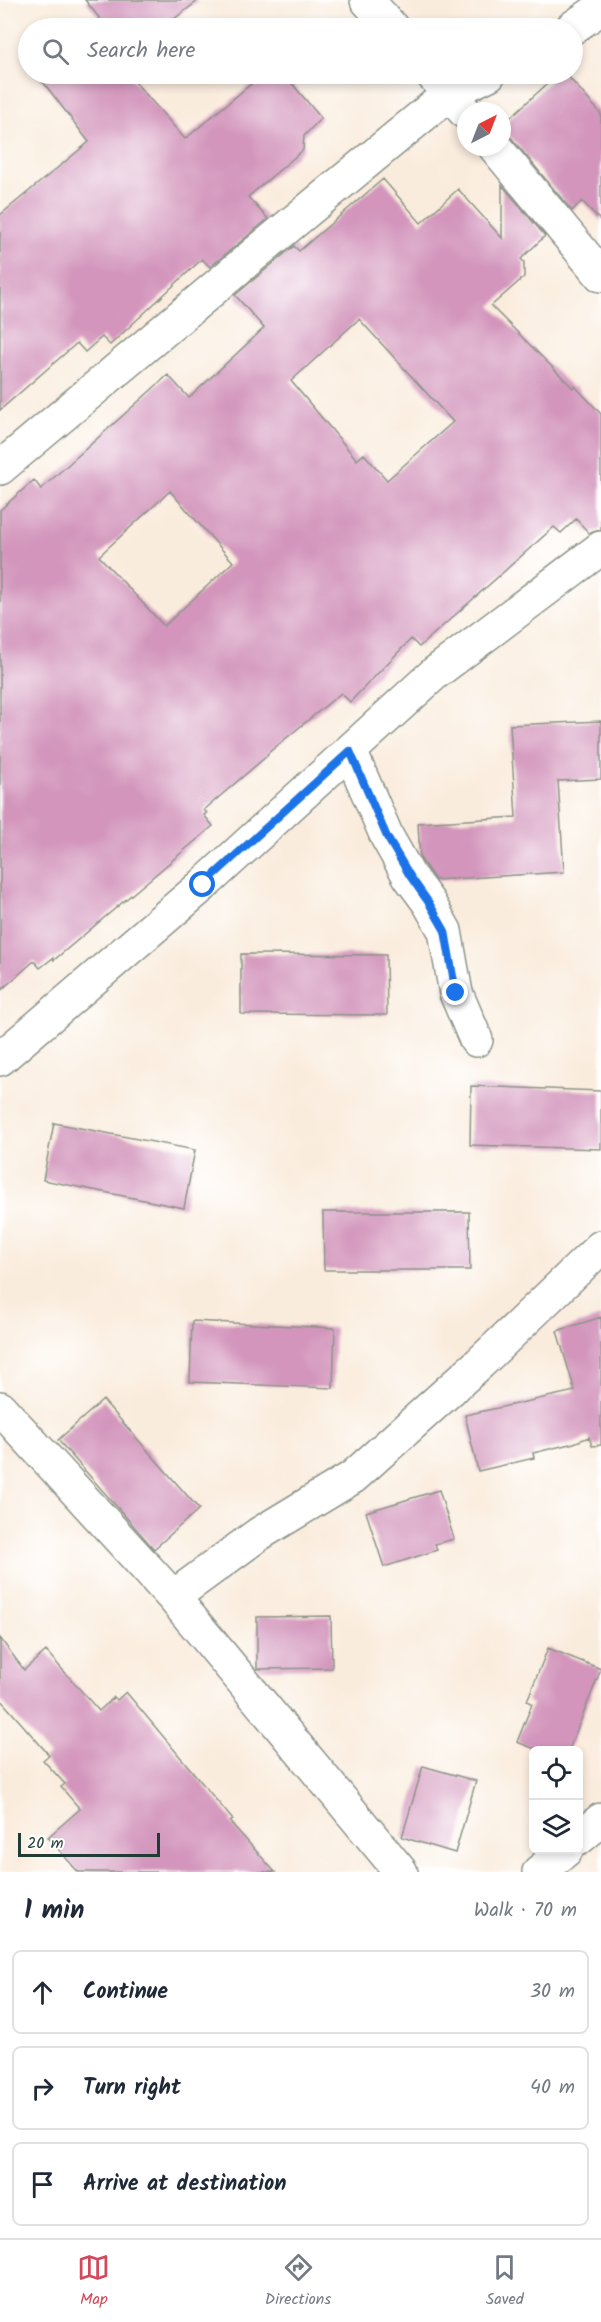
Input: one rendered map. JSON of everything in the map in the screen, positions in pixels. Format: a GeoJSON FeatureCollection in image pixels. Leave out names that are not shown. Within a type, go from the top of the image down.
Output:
{"type":"FeatureCollection","features":[{"type":"Feature","properties":{"kind":"street"},"geometry":{"type":"LineString","coordinates":[[366,0],[383,18]]}},
{"type":"Feature","properties":{"kind":"street"},"geometry":{"type":"LineString","coordinates":[[583,20],[601,8]]}},
{"type":"Feature","properties":{"kind":"street"},"geometry":{"type":"LineString","coordinates":[[0,468],[449,93],[468,84]]}},
{"type":"Feature","properties":{"kind":"street"},"geometry":{"type":"LineString","coordinates":[[502,156],[601,275]]}},
{"type":"Feature","properties":{"kind":"street"},"geometry":{"type":"LineString","coordinates":[[0,1059],[203,885],[435,673],[601,548]]}},
{"type":"Feature","properties":{"kind":"street"},"geometry":{"type":"LineString","coordinates":[[350,751],[387,837],[445,931],[456,993],[476,1040]]}},
{"type":"Feature","properties":{"kind":"street"},"geometry":{"type":"LineString","coordinates":[[174,1597],[259,1534],[353,1477],[480,1363],[601,1247]]}},
{"type":"Feature","properties":{"kind":"street"},"geometry":{"type":"LineString","coordinates":[[0,1408],[174,1597],[401,1872]]}},
{"type":"Feature","properties":{"kind":"street"},"geometry":{"type":"LineString","coordinates":[[583,1836],[601,1820]]}},
{"type":"Feature","properties":{"kind":"street"},"geometry":{"type":"LineString","coordinates":[[539,1872],[561,1854]]}},
{"type":"Feature","properties":{"kind":"building"},"geometry":{"type":"Polygon","coordinates":[[[85,0],[199,0],[175,18],[99,18],[85,0]]]}},
{"type":"Feature","properties":{"kind":"building"},"geometry":{"type":"Polygon","coordinates":[[[45,84],[137,84],[185,139],[251,84],[292,84],[321,118],[304,136],[303,150],[248,197],[268,219],[210,267],[202,259],[110,345],[102,337],[85,352],[77,343],[0,410],[0,215],[89,142],[45,84]]]}},
{"type":"Feature","properties":{"kind":"building"},"geometry":{"type":"Polygon","coordinates":[[[547,84],[575,84],[601,114],[601,221],[582,201],[572,211],[511,137],[511,117],[547,84]]]}},
{"type":"Feature","properties":{"kind":"building"},"geometry":{"type":"Polygon","coordinates":[[[383,179],[421,223],[458,189],[502,238],[502,185],[545,236],[521,259],[524,262],[524,277],[491,306],[601,414],[601,530],[589,533],[576,519],[561,533],[554,527],[419,647],[411,639],[350,702],[341,693],[267,754],[204,810],[207,813],[204,815],[213,826],[54,960],[53,958],[40,968],[34,961],[0,991],[0,510],[34,480],[41,489],[168,375],[189,398],[264,328],[235,295],[294,246],[299,251],[383,179]],[[359,319],[291,381],[357,460],[364,454],[387,480],[453,422],[359,319]],[[170,491],[99,556],[164,626],[233,562],[170,491]]]}},
{"type":"Feature","properties":{"kind":"building"},"geometry":{"type":"Polygon","coordinates":[[[601,721],[601,779],[558,781],[564,872],[435,880],[420,858],[418,823],[516,817],[510,725],[601,721]]]}},
{"type":"Feature","properties":{"kind":"building"},"geometry":{"type":"Polygon","coordinates":[[[241,954],[386,955],[387,1015],[241,1014],[241,954]]]}},
{"type":"Feature","properties":{"kind":"building"},"geometry":{"type":"Polygon","coordinates":[[[471,1086],[601,1091],[601,1149],[470,1145],[471,1086]]]}},
{"type":"Feature","properties":{"kind":"building"},"geometry":{"type":"Polygon","coordinates":[[[54,1123],[195,1150],[184,1208],[43,1180],[54,1123]]]}},
{"type":"Feature","properties":{"kind":"building"},"geometry":{"type":"Polygon","coordinates":[[[323,1212],[469,1212],[470,1270],[324,1270],[323,1212]]]}},
{"type":"Feature","properties":{"kind":"building"},"geometry":{"type":"Polygon","coordinates":[[[601,1317],[601,1445],[592,1446],[589,1437],[533,1453],[534,1458],[478,1471],[465,1415],[575,1391],[557,1331],[601,1317]]]}},
{"type":"Feature","properties":{"kind":"building"},"geometry":{"type":"Polygon","coordinates":[[[192,1321],[335,1328],[333,1388],[190,1382],[192,1321]]]}},
{"type":"Feature","properties":{"kind":"building"},"geometry":{"type":"Polygon","coordinates":[[[103,1400],[199,1509],[154,1549],[58,1440],[103,1400]]]}},
{"type":"Feature","properties":{"kind":"building"},"geometry":{"type":"Polygon","coordinates":[[[439,1490],[454,1539],[435,1544],[437,1550],[384,1567],[366,1512],[439,1490]]]}},
{"type":"Feature","properties":{"kind":"building"},"geometry":{"type":"Polygon","coordinates":[[[331,1616],[332,1668],[257,1669],[257,1617],[331,1616]]]}},
{"type":"Feature","properties":{"kind":"building"},"geometry":{"type":"Polygon","coordinates":[[[0,1638],[24,1670],[46,1651],[99,1711],[114,1697],[117,1700],[126,1692],[233,1820],[230,1822],[275,1872],[78,1872],[48,1837],[80,1809],[61,1787],[65,1784],[43,1760],[49,1755],[0,1699],[0,1638]]]}},
{"type":"Feature","properties":{"kind":"building"},"geometry":{"type":"Polygon","coordinates":[[[548,1648],[601,1669],[571,1746],[529,1747],[517,1742],[532,1704],[527,1701],[548,1648]]]}},
{"type":"Feature","properties":{"kind":"building"},"geometry":{"type":"Polygon","coordinates":[[[423,1766],[476,1781],[455,1853],[402,1837],[423,1766]]]}},
{"type":"Feature","properties":{"kind":"route"},"geometry":{"type":"LineString","coordinates":[[203,885],[350,751],[387,837],[445,931],[456,993]]}}]}
